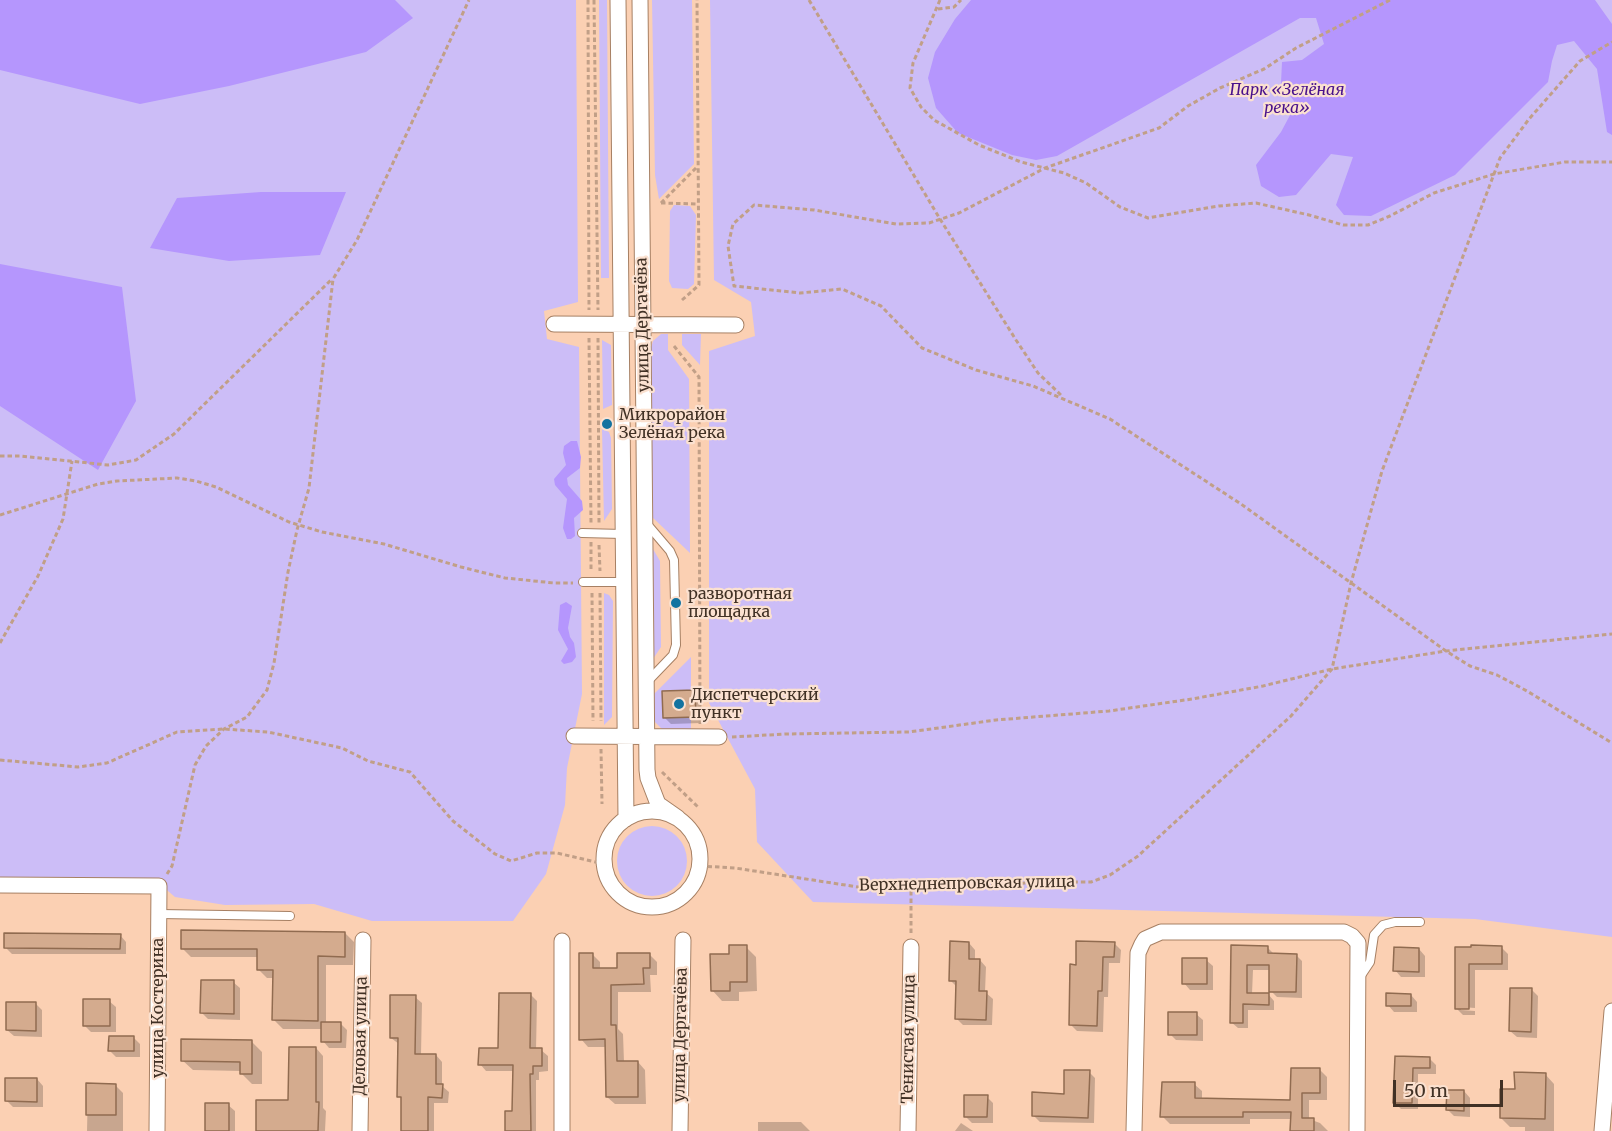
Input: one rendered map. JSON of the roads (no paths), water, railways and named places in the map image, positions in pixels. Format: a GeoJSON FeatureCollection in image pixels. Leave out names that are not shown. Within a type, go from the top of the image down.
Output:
{"type":"FeatureCollection","features":[{"type":"Feature","properties":{"kind":"street","name":"улица Дергачёва"},"geometry":{"type":"LineString","coordinates":[[618,0],[632,324],[645,522],[648,778],[658,804],[678,818]]}},
{"type":"Feature","properties":{"kind":"street","name":"улица Дергачёва"},"geometry":{"type":"LineString","coordinates":[[626,819],[623,534],[632,324],[640,0]]}},
{"type":"Feature","properties":{"kind":"street"},"geometry":{"type":"LineString","coordinates":[[554,324],[736,325]]}},
{"type":"Feature","properties":{"kind":"street"},"geometry":{"type":"LineString","coordinates":[[574,736],[726,737]]}},
{"type":"Feature","properties":{"kind":"street"},"geometry":{"type":"LineString","coordinates":[[654,811],[678,818],[696,839],[700,852],[700,866],[694,883],[686,894],[675,902],[662,906],[649,907],[624,898],[614,888],[604,864],[605,850],[610,837],[626,819],[641,812],[654,811]]}},
{"type":"Feature","properties":{"kind":"street","name":"улица Костерина"},"geometry":{"type":"LineString","coordinates":[[0,885],[159,886],[157,1131]]}},
{"type":"Feature","properties":{"kind":"street"},"geometry":{"type":"LineString","coordinates":[[1134,1131],[1138,953],[1146,939],[1161,932],[1344,932],[1352,936],[1358,943],[1357,1131]]}},
{"type":"Feature","properties":{"kind":"street","name":"Деловая улица"},"geometry":{"type":"LineString","coordinates":[[360,1131],[363,940]]}},
{"type":"Feature","properties":{"kind":"street","name":"улица Дергачёва"},"geometry":{"type":"LineString","coordinates":[[680,1131],[683,940]]}},
{"type":"Feature","properties":{"kind":"street"},"geometry":{"type":"LineString","coordinates":[[562,941],[562,1131]]}},
{"type":"Feature","properties":{"kind":"street","name":"Тенистая улица"},"geometry":{"type":"LineString","coordinates":[[908,1131],[911,947]]}},
{"type":"Feature","properties":{"kind":"street"},"geometry":{"type":"LineString","coordinates":[[1602,1131],[1612,1011]]}},
{"type":"Feature","properties":{"kind":"lane"},"geometry":{"type":"LineString","coordinates":[[645,522],[670,551],[674,560],[676,645],[673,655],[646,682]]}},
{"type":"Feature","properties":{"kind":"lane"},"geometry":{"type":"LineString","coordinates":[[582,533],[623,534]]}},
{"type":"Feature","properties":{"kind":"lane"},"geometry":{"type":"LineString","coordinates":[[582,582],[623,582]]}},
{"type":"Feature","properties":{"kind":"lane"},"geometry":{"type":"LineString","coordinates":[[159,914],[290,916]]}},
{"type":"Feature","properties":{"kind":"lane"},"geometry":{"type":"LineString","coordinates":[[1357,980],[1370,962],[1374,935],[1383,925],[1395,922],[1419,922]]}},
{"type":"Feature","properties":{"kind":"place","name":"Микрорайон Зелёная река"},"geometry":{"type":"Point","coordinates":[607,424]}},
{"type":"Feature","properties":{"kind":"place","name":"разворотная площадка"},"geometry":{"type":"Point","coordinates":[676,603]}},
{"type":"Feature","properties":{"kind":"place","name":"Диспетчерский пункт"},"geometry":{"type":"Point","coordinates":[679,704]}},
{"type":"Feature","properties":{"kind":"park label","name":"Парк «Зелёная река»"},"geometry":{"type":"Point","coordinates":[1287,99]}}]}
